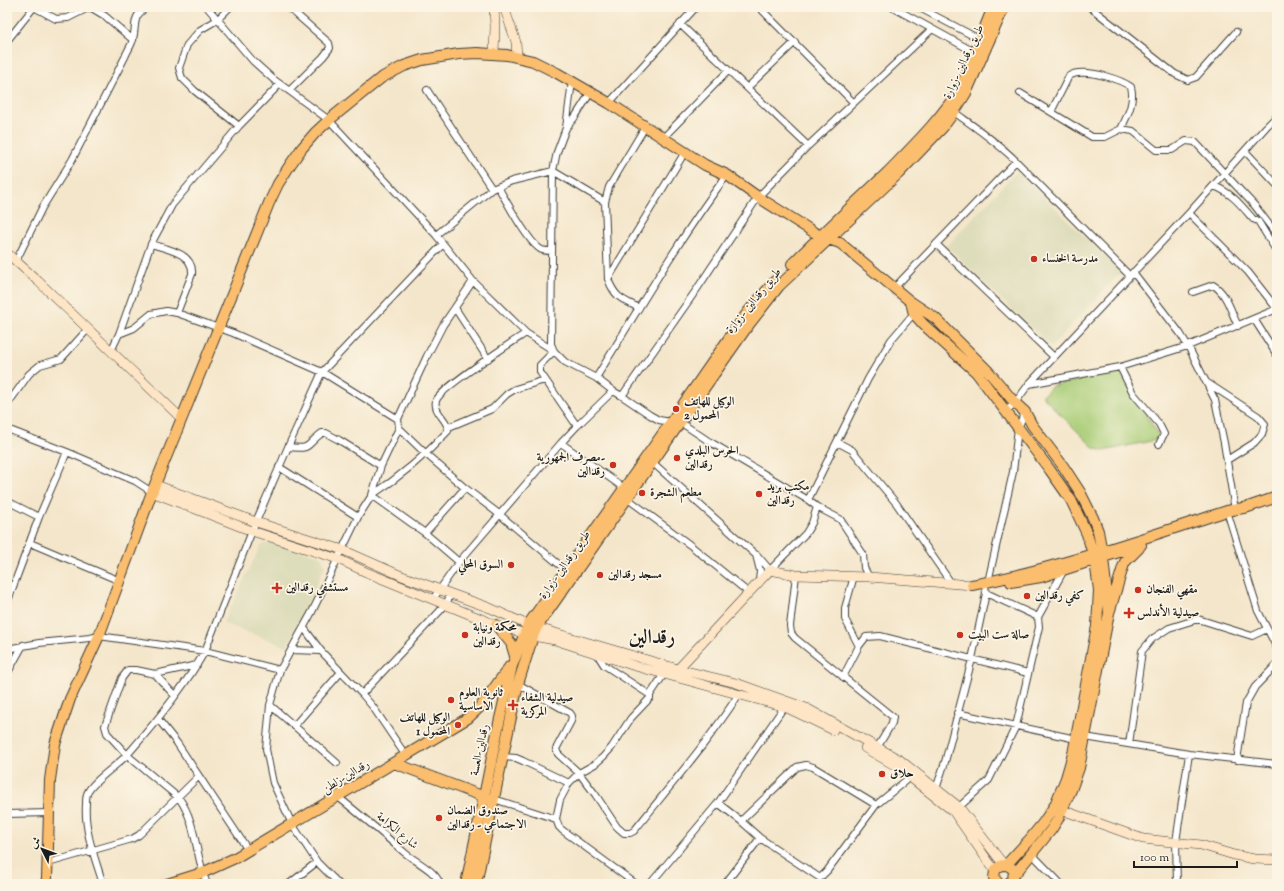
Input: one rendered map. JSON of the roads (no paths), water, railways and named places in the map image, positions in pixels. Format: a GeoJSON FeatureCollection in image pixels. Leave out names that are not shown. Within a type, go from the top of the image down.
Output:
{"type":"FeatureCollection","features":[{"type":"Feature","properties":{"kind":"main road","name":"طريق رقدالين -زوارة"},"geometry":{"type":"LineString","coordinates":[[984,42],[994,7]]}},
{"type":"Feature","properties":{"kind":"main road","name":"طريق رقدالين -زوارة"},"geometry":{"type":"LineString","coordinates":[[530,630],[570,573],[624,488],[779,286],[902,157],[954,98],[1004,7]]}},
{"type":"Feature","properties":{"kind":"main road"},"geometry":{"type":"LineString","coordinates":[[47,882],[50,780],[55,744],[70,700],[99,636],[154,488],[269,203],[278,184],[302,148],[329,120],[381,78],[404,66],[422,60],[458,54],[494,53],[517,57],[546,66],[609,103],[705,165],[727,175],[758,198],[825,237],[840,243],[894,288],[914,308],[924,325],[976,372],[1071,500],[1098,556],[1109,614]]}},
{"type":"Feature","properties":{"kind":"main road","name":"طريق رقدالين -زوارة"},"geometry":{"type":"LineString","coordinates":[[825,237],[925,147],[954,112],[966,93],[978,54]]}},
{"type":"Feature","properties":{"kind":"main road"},"geometry":{"type":"LineString","coordinates":[[914,308],[934,318],[988,371],[1025,412],[1032,425],[1063,466],[1080,492],[1098,531],[1097,576],[1099,590],[1097,626],[1080,738],[1079,768],[1071,790],[1058,807],[1005,865],[1000,866],[986,884]]}},
{"type":"Feature","properties":{"kind":"main road","name":"طريق رقدالين -زوارة"},"geometry":{"type":"LineString","coordinates":[[570,573],[628,499],[676,422]]}},
{"type":"Feature","properties":{"kind":"main road"},"geometry":{"type":"LineString","coordinates":[[972,585],[986,587],[1041,577],[1077,566],[1098,556],[1277,497]]}},
{"type":"Feature","properties":{"kind":"main road"},"geometry":{"type":"LineString","coordinates":[[986,587],[1098,556],[1141,546],[1230,513]]}},
{"type":"Feature","properties":{"kind":"main road"},"geometry":{"type":"LineString","coordinates":[[1080,738],[1109,614],[1123,567],[1125,562],[1141,546]]}},
{"type":"Feature","properties":{"kind":"main road"},"geometry":{"type":"LineString","coordinates":[[1077,566],[1089,568],[1097,576]]}},
{"type":"Feature","properties":{"kind":"main road"},"geometry":{"type":"LineString","coordinates":[[496,625],[511,643],[515,658]]}},
{"type":"Feature","properties":{"kind":"main road","name":"رقدالين-العسة"},"geometry":{"type":"LineString","coordinates":[[492,786],[499,723],[515,658],[530,630]]}},
{"type":"Feature","properties":{"kind":"main road","name":"رقدالين-العسة"},"geometry":{"type":"LineString","coordinates":[[466,884],[492,786],[503,757],[530,630]]}},
{"type":"Feature","properties":{"kind":"main road","name":"رقدالين-زلطن"},"geometry":{"type":"LineString","coordinates":[[167,884],[220,866],[338,797],[468,718],[482,705],[515,658]]}},
{"type":"Feature","properties":{"kind":"main road"},"geometry":{"type":"LineString","coordinates":[[394,763],[489,798]]}},
{"type":"Feature","properties":{"kind":"main road","name":"رقدالين-العسة"},"geometry":{"type":"LineString","coordinates":[[476,884],[489,798]]}},
{"type":"Feature","properties":{"kind":"main road"},"geometry":{"type":"LineString","coordinates":[[1013,880],[1031,853],[1050,830],[1058,807]]}},
{"type":"Feature","properties":{"kind":"main road"},"geometry":{"type":"LineString","coordinates":[[1005,865],[1012,868],[1013,880]]}},
{"type":"Feature","properties":{"kind":"main road"},"geometry":{"type":"LineString","coordinates":[[994,873],[996,881],[999,884]]}},
{"type":"Feature","properties":{"kind":"street"},"geometry":{"type":"LineString","coordinates":[[7,41],[34,7],[56,20],[68,18],[90,7],[105,16],[133,40]]}},
{"type":"Feature","properties":{"kind":"street"},"geometry":{"type":"LineString","coordinates":[[16,261],[42,208],[72,160],[133,40],[135,18],[141,11],[148,7]]}},
{"type":"Feature","properties":{"kind":"street"},"geometry":{"type":"LineString","coordinates":[[207,7],[253,61],[289,91],[329,120],[436,235],[473,281],[526,333],[554,351],[565,362],[596,378],[613,391],[660,420],[676,422],[840,520],[863,554],[864,568],[869,577]]}},
{"type":"Feature","properties":{"kind":"street"},"geometry":{"type":"LineString","coordinates":[[230,7],[217,20],[200,30],[187,45],[179,68],[182,78],[190,87],[239,126]]}},
{"type":"Feature","properties":{"kind":"street"},"geometry":{"type":"LineString","coordinates":[[288,7],[329,43],[330,48],[289,91]]}},
{"type":"Feature","properties":{"kind":"street"},"geometry":{"type":"LineString","coordinates":[[494,7],[494,53]]}},
{"type":"Feature","properties":{"kind":"street"},"geometry":{"type":"LineString","coordinates":[[504,7],[516,42],[517,57]]}},
{"type":"Feature","properties":{"kind":"street"},"geometry":{"type":"LineString","coordinates":[[609,103],[696,7]]}},
{"type":"Feature","properties":{"kind":"street"},"geometry":{"type":"LineString","coordinates":[[759,7],[854,103]]}},
{"type":"Feature","properties":{"kind":"street"},"geometry":{"type":"LineString","coordinates":[[892,7],[978,54]]}},
{"type":"Feature","properties":{"kind":"street"},"geometry":{"type":"LineString","coordinates":[[918,7],[984,42]]}},
{"type":"Feature","properties":{"kind":"street"},"geometry":{"type":"LineString","coordinates":[[1090,7],[1175,74],[1188,80],[1196,77],[1236,32]]}},
{"type":"Feature","properties":{"kind":"street"},"geometry":{"type":"LineString","coordinates":[[680,24],[808,146]]}},
{"type":"Feature","properties":{"kind":"street"},"geometry":{"type":"LineString","coordinates":[[622,396],[697,289],[758,198],[808,146],[932,29]]}},
{"type":"Feature","properties":{"kind":"street"},"geometry":{"type":"LineString","coordinates":[[747,88],[795,42]]}},
{"type":"Feature","properties":{"kind":"street"},"geometry":{"type":"LineString","coordinates":[[663,138],[728,71]]}},
{"type":"Feature","properties":{"kind":"street"},"geometry":{"type":"LineString","coordinates":[[1051,112],[1068,76],[1077,73],[1089,73],[1117,80],[1131,87],[1133,94],[1129,111],[1121,130]]}},
{"type":"Feature","properties":{"kind":"street"},"geometry":{"type":"LineString","coordinates":[[554,351],[551,344],[553,171],[557,152],[566,128],[572,81]]}},
{"type":"Feature","properties":{"kind":"street"},"geometry":{"type":"LineString","coordinates":[[111,351],[119,334],[151,244],[172,205],[239,126],[280,84]]}},
{"type":"Feature","properties":{"kind":"street"},"geometry":{"type":"LineString","coordinates":[[427,90],[528,237],[537,247],[543,250],[552,251]]}},
{"type":"Feature","properties":{"kind":"street"},"geometry":{"type":"LineString","coordinates":[[566,128],[591,92]]}},
{"type":"Feature","properties":{"kind":"street"},"geometry":{"type":"LineString","coordinates":[[1020,93],[1092,136],[1105,137],[1121,130],[1133,131],[1156,150],[1172,150],[1186,141],[1195,142],[1255,206],[1277,235]]}},
{"type":"Feature","properties":{"kind":"street"},"geometry":{"type":"LineString","coordinates":[[954,112],[994,141],[1016,161],[1132,274],[1180,332],[1215,400],[1227,460],[1230,513],[1258,611],[1277,648]]}},
{"type":"Feature","properties":{"kind":"street"},"geometry":{"type":"LineString","coordinates":[[1006,411],[1029,384],[1214,186],[1277,116]]}},
{"type":"Feature","properties":{"kind":"street"},"geometry":{"type":"LineString","coordinates":[[640,308],[617,295],[612,290],[608,279],[605,202],[609,186],[645,127]]}},
{"type":"Feature","properties":{"kind":"street"},"geometry":{"type":"LineString","coordinates":[[1245,151],[1277,185]]}},
{"type":"Feature","properties":{"kind":"street"},"geometry":{"type":"LineString","coordinates":[[608,279],[685,152]]}},
{"type":"Feature","properties":{"kind":"street"},"geometry":{"type":"LineString","coordinates":[[894,288],[1016,161]]}},
{"type":"Feature","properties":{"kind":"street"},"geometry":{"type":"LineString","coordinates":[[436,235],[495,188],[512,181],[553,171],[605,202]]}},
{"type":"Feature","properties":{"kind":"street"},"geometry":{"type":"LineString","coordinates":[[596,378],[704,206],[727,175]]}},
{"type":"Feature","properties":{"kind":"street"},"geometry":{"type":"LineString","coordinates":[[1214,186],[1231,195],[1253,219],[1258,221],[1277,252]]}},
{"type":"Feature","properties":{"kind":"street"},"geometry":{"type":"LineString","coordinates":[[1029,384],[1120,367],[1188,346],[1277,309],[1248,272],[1189,213]]}},
{"type":"Feature","properties":{"kind":"street"},"geometry":{"type":"LineString","coordinates":[[151,244],[182,255],[187,258],[193,268],[177,312]]}},
{"type":"Feature","properties":{"kind":"street"},"geometry":{"type":"LineString","coordinates":[[103,884],[92,851],[85,818],[87,794],[97,782],[127,755],[158,719],[197,665],[205,651],[254,527],[322,372],[443,244]]}},
{"type":"Feature","properties":{"kind":"street"},"geometry":{"type":"LineString","coordinates":[[936,244],[1054,357]]}},
{"type":"Feature","properties":{"kind":"street"},"geometry":{"type":"LineString","coordinates":[[7,253],[182,418]]}},
{"type":"Feature","properties":{"kind":"street"},"geometry":{"type":"LineString","coordinates":[[339,884],[317,862],[292,824],[273,782],[266,749],[270,705],[280,670],[304,628],[358,517],[372,495],[380,466],[399,428],[398,420],[427,356],[443,325],[473,281]]}},
{"type":"Feature","properties":{"kind":"street"},"geometry":{"type":"LineString","coordinates":[[1193,292],[1213,285],[1217,288],[1224,296],[1238,326]]}},
{"type":"Feature","properties":{"kind":"street"},"geometry":{"type":"LineString","coordinates":[[455,308],[488,360]]}},
{"type":"Feature","properties":{"kind":"street"},"geometry":{"type":"LineString","coordinates":[[808,500],[868,379],[914,308]]}},
{"type":"Feature","properties":{"kind":"street"},"geometry":{"type":"LineString","coordinates":[[119,334],[134,328],[151,314],[177,312],[219,327],[322,372],[398,420]]}},
{"type":"Feature","properties":{"kind":"street"},"geometry":{"type":"LineString","coordinates":[[1254,319],[1277,355]]}},
{"type":"Feature","properties":{"kind":"street"},"geometry":{"type":"LineString","coordinates":[[7,405],[29,374],[40,365],[61,359],[88,329]]}},
{"type":"Feature","properties":{"kind":"street"},"geometry":{"type":"LineString","coordinates":[[372,495],[392,483],[426,454],[448,431],[448,427],[436,406],[436,401],[440,394],[526,333]]}},
{"type":"Feature","properties":{"kind":"street"},"geometry":{"type":"LineString","coordinates":[[554,351],[540,365],[540,372],[577,426]]}},
{"type":"Feature","properties":{"kind":"street"},"geometry":{"type":"LineString","coordinates":[[1120,367],[1133,392],[1162,429],[1164,434],[1159,444]]}},
{"type":"Feature","properties":{"kind":"street"},"geometry":{"type":"LineString","coordinates":[[448,427],[492,409],[507,394],[515,389],[545,380]]}},
{"type":"Feature","properties":{"kind":"street"},"geometry":{"type":"LineString","coordinates":[[1206,382],[1258,416],[1265,424],[1262,434],[1254,443],[1227,460]]}},
{"type":"Feature","properties":{"kind":"street"},"geometry":{"type":"LineString","coordinates":[[432,599],[459,562],[499,514],[561,443],[613,391]]}},
{"type":"Feature","properties":{"kind":"street"},"geometry":{"type":"LineString","coordinates":[[936,789],[945,762],[972,659],[986,587],[1014,472],[1018,428],[1025,412]]}},
{"type":"Feature","properties":{"kind":"street"},"geometry":{"type":"LineString","coordinates":[[399,428],[465,488],[570,573]]}},
{"type":"Feature","properties":{"kind":"street"},"geometry":{"type":"LineString","coordinates":[[7,429],[67,452],[135,482],[338,559],[368,573],[496,625],[530,630],[736,683],[787,704],[896,766],[910,777],[936,789],[959,807],[1005,865]]}},
{"type":"Feature","properties":{"kind":"street"},"geometry":{"type":"LineString","coordinates":[[288,447],[302,449],[308,446],[322,433],[326,433],[380,466]]}},
{"type":"Feature","properties":{"kind":"street"},"geometry":{"type":"LineString","coordinates":[[837,442],[852,450],[896,503],[951,583]]}},
{"type":"Feature","properties":{"kind":"street"},"geometry":{"type":"LineString","coordinates":[[561,443],[624,488]]}},
{"type":"Feature","properties":{"kind":"street"},"geometry":{"type":"LineString","coordinates":[[7,603],[39,517],[67,452]]}},
{"type":"Feature","properties":{"kind":"street"},"geometry":{"type":"LineString","coordinates":[[652,462],[756,555],[770,570],[796,575],[854,576],[972,585]]}},
{"type":"Feature","properties":{"kind":"street"},"geometry":{"type":"LineString","coordinates":[[280,467],[358,517]]}},
{"type":"Feature","properties":{"kind":"street"},"geometry":{"type":"LineString","coordinates":[[424,533],[465,488]]}},
{"type":"Feature","properties":{"kind":"street"},"geometry":{"type":"LineString","coordinates":[[372,495],[424,533],[459,562]]}},
{"type":"Feature","properties":{"kind":"street"},"geometry":{"type":"LineString","coordinates":[[628,499],[690,545],[749,593]]}},
{"type":"Feature","properties":{"kind":"street"},"geometry":{"type":"LineString","coordinates":[[7,501],[39,517]]}},
{"type":"Feature","properties":{"kind":"street"},"geometry":{"type":"LineString","coordinates":[[636,884],[558,827],[556,819],[560,800],[569,783],[579,773],[594,764],[612,747],[631,718],[650,698],[650,695],[664,674],[678,669],[806,533],[812,523],[817,507]]}},
{"type":"Feature","properties":{"kind":"street"},"geometry":{"type":"LineString","coordinates":[[254,527],[343,550],[402,576],[490,608],[530,630],[597,654],[739,694],[806,708],[900,760],[921,782],[953,811],[994,873]]}},
{"type":"Feature","properties":{"kind":"street"},"geometry":{"type":"LineString","coordinates":[[30,543],[120,581]]}},
{"type":"Feature","properties":{"kind":"street"},"geometry":{"type":"LineString","coordinates":[[756,555],[760,571],[760,581]]}},
{"type":"Feature","properties":{"kind":"street"},"geometry":{"type":"LineString","coordinates":[[959,807],[989,780],[1016,726],[1039,627],[1038,617],[1064,570]]}},
{"type":"Feature","properties":{"kind":"street"},"geometry":{"type":"LineString","coordinates":[[796,575],[790,626],[791,632],[795,638],[893,717],[892,723],[877,748]]}},
{"type":"Feature","properties":{"kind":"street"},"geometry":{"type":"LineString","coordinates":[[854,576],[845,608],[845,619],[859,646]]}},
{"type":"Feature","properties":{"kind":"street"},"geometry":{"type":"LineString","coordinates":[[986,587],[1038,617]]}},
{"type":"Feature","properties":{"kind":"street"},"geometry":{"type":"LineString","coordinates":[[362,694],[446,604],[451,594]]}},
{"type":"Feature","properties":{"kind":"street"},"geometry":{"type":"LineString","coordinates":[[1129,744],[1142,651],[1152,639],[1169,628],[1198,619],[1252,636],[1266,629]]}},
{"type":"Feature","properties":{"kind":"street"},"geometry":{"type":"LineString","coordinates":[[304,628],[321,651],[373,707],[406,756]]}},
{"type":"Feature","properties":{"kind":"street"},"geometry":{"type":"LineString","coordinates":[[7,649],[24,645],[99,636],[205,651],[280,670]]}},
{"type":"Feature","properties":{"kind":"street"},"geometry":{"type":"LineString","coordinates":[[843,677],[859,646],[866,638],[880,636],[1028,673]]}},
{"type":"Feature","properties":{"kind":"street"},"geometry":{"type":"LineString","coordinates":[[7,674],[24,645]]}},
{"type":"Feature","properties":{"kind":"street"},"geometry":{"type":"LineString","coordinates":[[291,650],[321,651]]}},
{"type":"Feature","properties":{"kind":"street"},"geometry":{"type":"LineString","coordinates":[[597,654],[604,665],[650,695]]}},
{"type":"Feature","properties":{"kind":"street"},"geometry":{"type":"LineString","coordinates":[[1237,760],[1246,703],[1255,687],[1277,664]]}},
{"type":"Feature","properties":{"kind":"street"},"geometry":{"type":"LineString","coordinates":[[197,665],[155,674],[128,670],[122,678],[105,726],[107,733],[127,755],[179,798],[189,815],[202,873],[207,884]]}},
{"type":"Feature","properties":{"kind":"street"},"geometry":{"type":"LineString","coordinates":[[294,726],[341,672]]}},
{"type":"Feature","properties":{"kind":"street"},"geometry":{"type":"LineString","coordinates":[[155,674],[175,696]]}},
{"type":"Feature","properties":{"kind":"street"},"geometry":{"type":"LineString","coordinates":[[518,684],[570,713],[572,716],[556,749],[558,754],[579,773],[595,794],[616,827],[624,833],[634,831],[724,718],[739,694]]}},
{"type":"Feature","properties":{"kind":"street"},"geometry":{"type":"LineString","coordinates":[[650,884],[718,803],[787,704]]}},
{"type":"Feature","properties":{"kind":"street"},"geometry":{"type":"LineString","coordinates":[[270,705],[337,763]]}},
{"type":"Feature","properties":{"kind":"street"},"geometry":{"type":"LineString","coordinates":[[957,714],[1080,738],[1190,754],[1277,764]]}},
{"type":"Feature","properties":{"kind":"street"},"geometry":{"type":"LineString","coordinates":[[158,719],[177,742],[248,850]]}},
{"type":"Feature","properties":{"kind":"street"},"geometry":{"type":"LineString","coordinates":[[1177,884],[1176,842],[1190,754]]}},
{"type":"Feature","properties":{"kind":"street"},"geometry":{"type":"LineString","coordinates":[[503,757],[516,758],[569,783]]}},
{"type":"Feature","properties":{"kind":"street"},"geometry":{"type":"LineString","coordinates":[[741,821],[797,767],[806,765],[814,766],[876,805]]}},
{"type":"Feature","properties":{"kind":"street"},"geometry":{"type":"LineString","coordinates":[[48,863],[132,839],[139,835],[179,798],[199,776]]}},
{"type":"Feature","properties":{"kind":"street"},"geometry":{"type":"LineString","coordinates":[[718,803],[760,838],[820,878],[831,866],[876,805],[910,777]]}},
{"type":"Feature","properties":{"kind":"street","name":"شارع الكرامة"},"geometry":{"type":"LineString","coordinates":[[338,797],[406,854],[429,871],[440,884]]}},
{"type":"Feature","properties":{"kind":"street"},"geometry":{"type":"LineString","coordinates":[[489,798],[556,819]]}},
{"type":"Feature","properties":{"kind":"street"},"geometry":{"type":"LineString","coordinates":[[1058,807],[1143,839],[1201,845],[1234,855],[1254,859],[1277,860]]}},
{"type":"Feature","properties":{"kind":"street"},"geometry":{"type":"LineString","coordinates":[[7,814],[49,812]]}},
{"type":"Feature","properties":{"kind":"street"},"geometry":{"type":"LineString","coordinates":[[725,884],[760,838]]}},
{"type":"Feature","properties":{"kind":"street"},"geometry":{"type":"LineString","coordinates":[[1031,853],[1061,884]]}},
{"type":"Feature","properties":{"kind":"street"},"geometry":{"type":"LineString","coordinates":[[289,884],[317,862]]}},
{"type":"Feature","properties":{"kind":"place","name":"مدرسة الخنساء"},"geometry":{"type":"Point","coordinates":[1034,259]}},
{"type":"Feature","properties":{"kind":"place","name":"الوكيل للهاتف المحمول 2"},"geometry":{"type":"Point","coordinates":[676,409]}},
{"type":"Feature","properties":{"kind":"place","name":"الحرس البلدي رقدالين"},"geometry":{"type":"Point","coordinates":[677,458]}},
{"type":"Feature","properties":{"kind":"place","name":"مصرف الجمهورية- رقدالين"},"geometry":{"type":"Point","coordinates":[613,465]}},
{"type":"Feature","properties":{"kind":"place","name":"مطعم الشجرة"},"geometry":{"type":"Point","coordinates":[642,493]}},
{"type":"Feature","properties":{"kind":"place","name":"مكتب بريد رقدالين"},"geometry":{"type":"Point","coordinates":[759,494]}},
{"type":"Feature","properties":{"kind":"place","name":"السوق المحلي"},"geometry":{"type":"Point","coordinates":[511,565]}},
{"type":"Feature","properties":{"kind":"place","name":"مسجد رقدالين"},"geometry":{"type":"Point","coordinates":[600,575]}},
{"type":"Feature","properties":{"kind":"place","name":"مستشفي رقدالين"},"geometry":{"type":"Point","coordinates":[277,588]}},
{"type":"Feature","properties":{"kind":"place","name":"مقهي الفنجان"},"geometry":{"type":"Point","coordinates":[1138,590]}},
{"type":"Feature","properties":{"kind":"place","name":"كفي رقدالين"},"geometry":{"type":"Point","coordinates":[1027,596]}},
{"type":"Feature","properties":{"kind":"place","name":"صيدلية الأندلس"},"geometry":{"type":"Point","coordinates":[1129,613]}},
{"type":"Feature","properties":{"kind":"place","name":"محكمة ونيابة رقدالين"},"geometry":{"type":"Point","coordinates":[465,635]}},
{"type":"Feature","properties":{"kind":"place","name":"صالة ست البيت"},"geometry":{"type":"Point","coordinates":[960,635]}},
{"type":"Feature","properties":{"kind":"place","name":"ثانوية العلوم الاساسية"},"geometry":{"type":"Point","coordinates":[451,700]}},
{"type":"Feature","properties":{"kind":"place","name":"صيدلية الشفاء المركزية"},"geometry":{"type":"Point","coordinates":[513,705]}},
{"type":"Feature","properties":{"kind":"place","name":"الوكيل للهاتف المحمول 1"},"geometry":{"type":"Point","coordinates":[458,725]}},
{"type":"Feature","properties":{"kind":"place","name":"حلاق"},"geometry":{"type":"Point","coordinates":[882,774]}},
{"type":"Feature","properties":{"kind":"place","name":"صندوق الضمان الاجتماعي - رقدالين"},"geometry":{"type":"Point","coordinates":[439,818]}},
{"type":"Feature","properties":{"kind":"district","name":"رقدالين"},"geometry":{"type":"Point","coordinates":[652,638]}}]}
